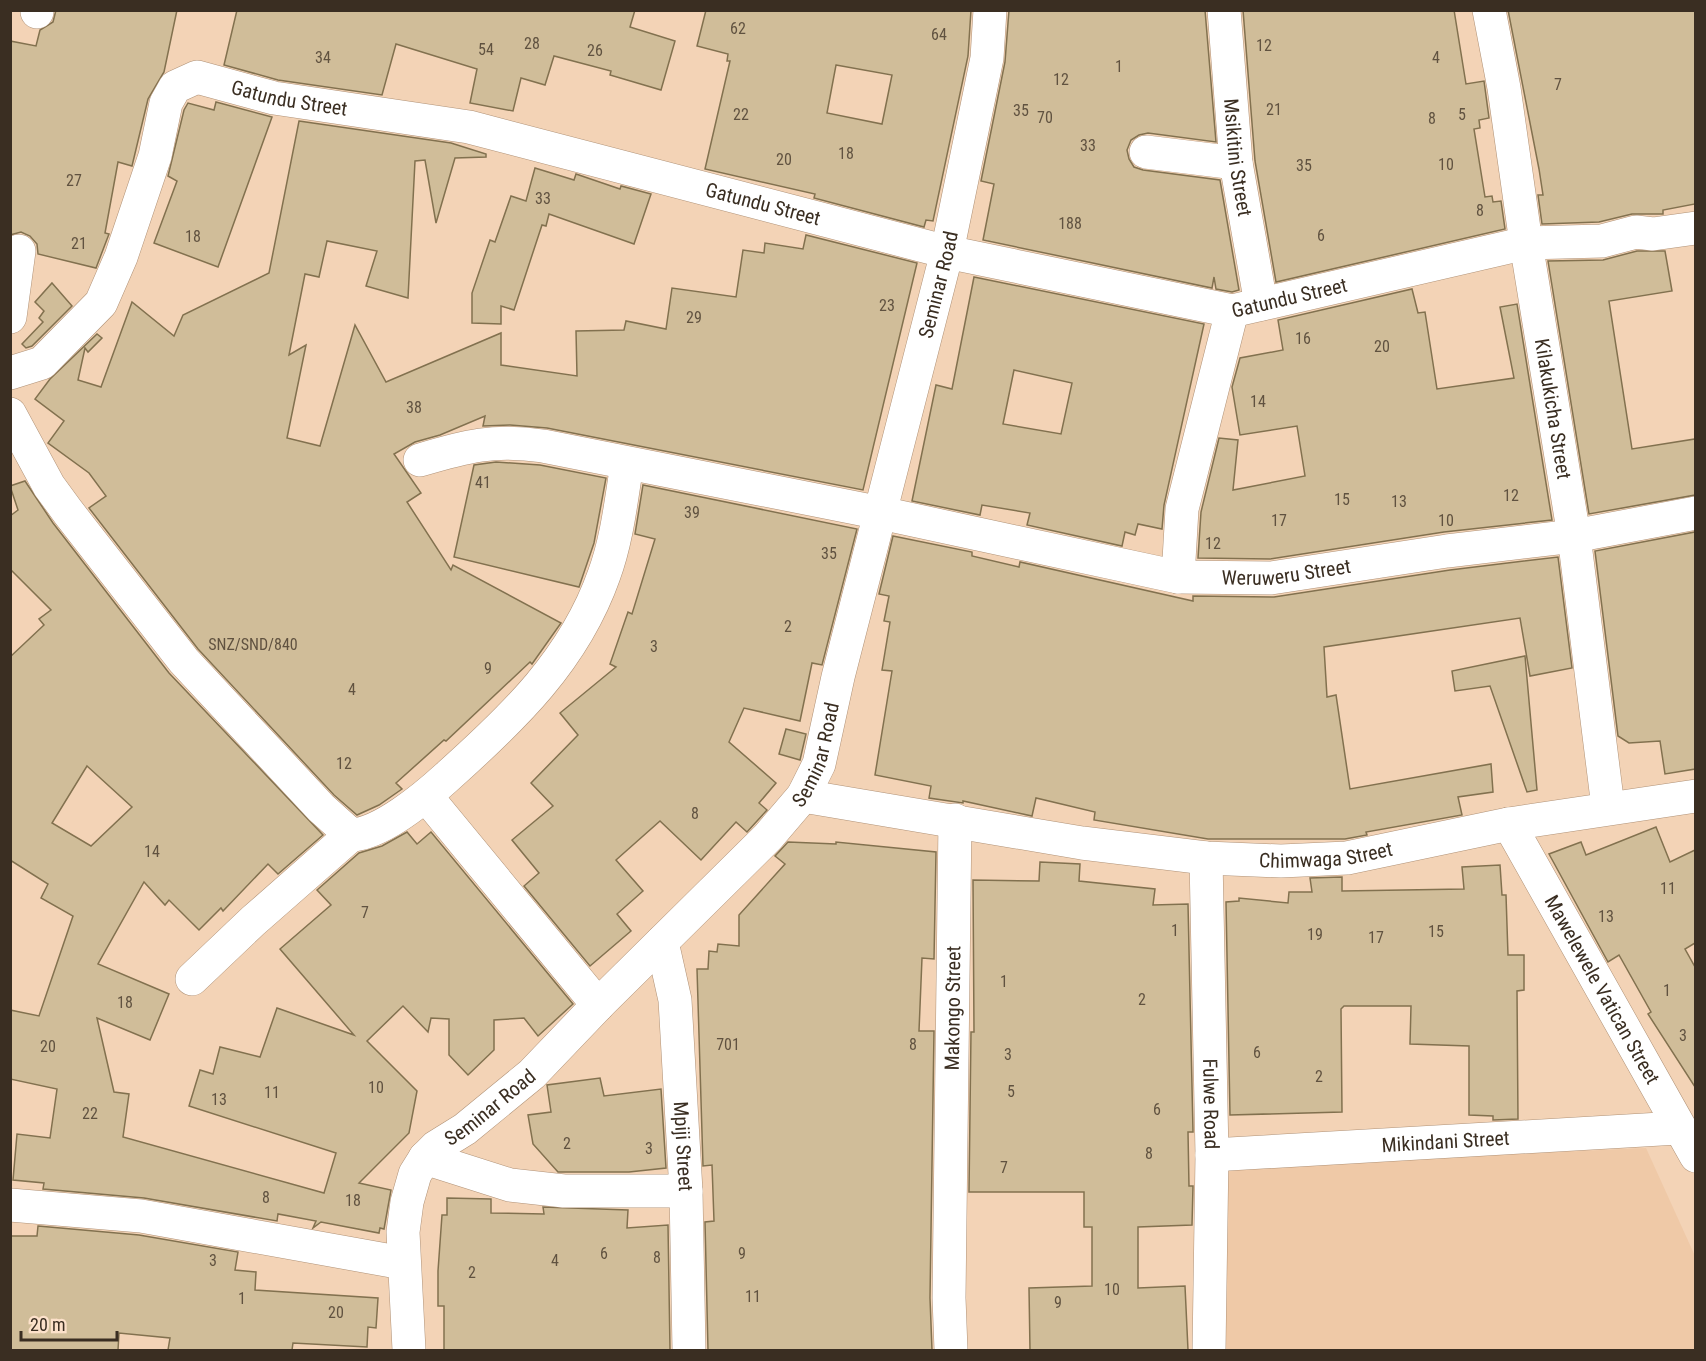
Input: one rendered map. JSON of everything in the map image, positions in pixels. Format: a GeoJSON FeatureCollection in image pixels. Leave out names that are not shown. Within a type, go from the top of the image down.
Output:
{"type":"FeatureCollection","features":[{"type":"Feature","properties":{"kind":"street","name":"Seminar Road"},"geometry":{"type":"LineString","coordinates":[[409,1350],[403,1263],[407,1202],[415,1174],[425,1158],[532,1074],[598,1005],[768,837],[803,796],[819,764],[947,252],[987,58],[990,10]]}},
{"type":"Feature","properties":{"kind":"street","name":"Msikitini Street"},"geometry":{"type":"LineString","coordinates":[[1178,577],[1182,509],[1247,307],[1224,10]]}},
{"type":"Feature","properties":{"kind":"street","name":"Kilakukicha Street"},"geometry":{"type":"LineString","coordinates":[[1489,10],[1504,88],[1526,243],[1574,536],[1608,807]]}},
{"type":"Feature","properties":{"kind":"street","name":"Gatundu Street"},"geometry":{"type":"LineString","coordinates":[[10,373],[42,363],[101,303],[121,257],[154,156],[166,103],[176,87],[196,76],[274,98],[469,127],[947,252],[1247,307],[1526,243],[1602,241],[1636,232],[1653,234],[1695,228]]}},
{"type":"Feature","properties":{"kind":"street"},"geometry":{"type":"LineString","coordinates":[[1146,152],[1236,163]]}},
{"type":"Feature","properties":{"kind":"street"},"geometry":{"type":"LineString","coordinates":[[10,317],[20,250]]}},
{"type":"Feature","properties":{"kind":"street"},"geometry":{"type":"LineString","coordinates":[[10,414],[50,486],[68,512],[184,661],[321,808],[351,835]]}},
{"type":"Feature","properties":{"kind":"street","name":"Weruweru Street"},"geometry":{"type":"LineString","coordinates":[[420,460],[485,442],[511,442],[880,513],[1178,577],[1271,578],[1447,551],[1574,536],[1695,513]]}},
{"type":"Feature","properties":{"kind":"street"},"geometry":{"type":"LineString","coordinates":[[192,979],[351,835],[374,829],[426,796],[512,718],[572,644],[605,573],[627,464]]}},
{"type":"Feature","properties":{"kind":"street"},"geometry":{"type":"LineString","coordinates":[[426,796],[598,1005]]}},
{"type":"Feature","properties":{"kind":"street"},"geometry":{"type":"LineString","coordinates":[[803,796],[955,820]]}},
{"type":"Feature","properties":{"kind":"street","name":"Chimwaga Street"},"geometry":{"type":"LineString","coordinates":[[955,820],[1082,843],[1206,858],[1281,861],[1347,858],[1509,824],[1608,807],[1695,796]]}},
{"type":"Feature","properties":{"kind":"street","name":"Makongo Street"},"geometry":{"type":"LineString","coordinates":[[951,1350],[949,1298],[955,820]]}},
{"type":"Feature","properties":{"kind":"street","name":"Mawelewele Vatican Street"},"geometry":{"type":"LineString","coordinates":[[1509,824],[1695,1156]]}},
{"type":"Feature","properties":{"kind":"street","name":"Fulwe Road"},"geometry":{"type":"LineString","coordinates":[[1206,858],[1212,1155],[1209,1350]]}},
{"type":"Feature","properties":{"kind":"street","name":"Mpiji Street"},"geometry":{"type":"LineString","coordinates":[[662,942],[675,1000],[686,1191],[688,1350]]}},
{"type":"Feature","properties":{"kind":"street","name":"Mikindani Street"},"geometry":{"type":"LineString","coordinates":[[1212,1155],[1678,1128]]}},
{"type":"Feature","properties":{"kind":"street"},"geometry":{"type":"LineString","coordinates":[[425,1158],[510,1185],[564,1191],[686,1191]]}},
{"type":"Feature","properties":{"kind":"street"},"geometry":{"type":"LineString","coordinates":[[10,1205],[141,1216],[403,1263]]}},
{"type":"Feature","properties":{"kind":"shaded area"},"geometry":{"type":"Polygon","coordinates":[[[1646,1148],[1695,1256],[1695,1350],[1209,1350],[1202,1168],[1646,1148]]]}},
{"type":"Feature","properties":{"kind":"building"},"geometry":{"type":"Polygon","coordinates":[[[56,10],[177,10],[164,72],[148,99],[132,166],[118,162],[105,233],[109,234],[96,268],[38,254],[37,244],[30,236],[21,232],[10,235],[10,41],[36,46],[40,30],[53,22],[56,10]]]}},
{"type":"Feature","properties":{"kind":"building"},"geometry":{"type":"Polygon","coordinates":[[[237,10],[635,10],[630,27],[675,41],[661,90],[610,75],[611,71],[554,56],[545,85],[521,78],[513,111],[470,103],[477,69],[396,44],[382,95],[278,80],[224,65],[237,10]]]}},
{"type":"Feature","properties":{"kind":"building"},"geometry":{"type":"Polygon","coordinates":[[[706,10],[971,10],[968,56],[933,221],[926,220],[924,227],[814,198],[815,194],[705,169],[730,61],[727,61],[728,54],[697,46],[706,10]],[[836,65],[827,113],[882,124],[892,75],[836,65]]]}},
{"type":"Feature","properties":{"kind":"building"},"geometry":{"type":"Polygon","coordinates":[[[1009,10],[1205,10],[1216,142],[1148,133],[1131,140],[1127,150],[1134,167],[1143,170],[1220,180],[1239,290],[1232,292],[1216,289],[1214,277],[1212,288],[983,240],[994,184],[981,181],[1005,62],[1009,10]]]}},
{"type":"Feature","properties":{"kind":"building"},"geometry":{"type":"Polygon","coordinates":[[[1243,10],[1454,10],[1466,84],[1484,81],[1489,118],[1479,120],[1480,128],[1474,129],[1485,197],[1492,196],[1493,202],[1501,201],[1505,229],[1276,282],[1255,161],[1243,10]]]}},
{"type":"Feature","properties":{"kind":"building"},"geometry":{"type":"Polygon","coordinates":[[[1508,10],[1695,10],[1695,204],[1663,210],[1663,214],[1632,214],[1599,222],[1542,224],[1538,195],[1543,195],[1539,169],[1508,10]]]}},
{"type":"Feature","properties":{"kind":"building"},"geometry":{"type":"Polygon","coordinates":[[[216,102],[272,117],[218,267],[154,243],[177,181],[168,176],[184,110],[188,103],[214,110],[216,102]]]}},
{"type":"Feature","properties":{"kind":"building"},"geometry":{"type":"Polygon","coordinates":[[[299,121],[451,143],[486,154],[486,157],[455,158],[436,223],[425,160],[415,161],[408,298],[366,286],[377,251],[327,241],[319,277],[305,274],[289,355],[306,345],[287,438],[320,446],[355,325],[386,382],[501,333],[501,365],[577,376],[576,331],[624,330],[626,321],[666,329],[672,288],[736,297],[743,250],[764,253],[765,243],[803,249],[806,235],[917,263],[863,490],[547,428],[510,425],[483,426],[485,416],[440,435],[415,442],[394,454],[421,493],[407,502],[451,570],[453,565],[561,623],[532,664],[530,662],[446,741],[444,740],[396,783],[402,789],[379,805],[357,815],[334,795],[198,649],[89,508],[106,496],[89,473],[48,443],[64,421],[35,399],[50,379],[97,334],[102,338],[88,352],[85,348],[78,380],[101,387],[132,302],[174,336],[183,315],[269,273],[299,121]]]}},
{"type":"Feature","properties":{"kind":"building"},"geometry":{"type":"Polygon","coordinates":[[[535,168],[574,180],[576,174],[620,189],[621,186],[651,194],[634,244],[549,214],[546,226],[542,225],[514,310],[501,306],[501,324],[472,323],[472,293],[490,240],[495,242],[511,196],[526,201],[535,168]]]}},
{"type":"Feature","properties":{"kind":"building"},"geometry":{"type":"Polygon","coordinates":[[[1637,251],[1665,251],[1672,291],[1609,301],[1632,449],[1695,439],[1695,495],[1589,514],[1548,261],[1603,260],[1637,251]]]}},
{"type":"Feature","properties":{"kind":"building"},"geometry":{"type":"Polygon","coordinates":[[[974,277],[1204,324],[1164,505],[1162,529],[1138,524],[1135,535],[1125,532],[1122,546],[1027,525],[1030,513],[982,505],[980,515],[912,501],[936,385],[952,389],[974,277]],[[1014,370],[1003,424],[1061,434],[1072,383],[1014,370]]]}},
{"type":"Feature","properties":{"kind":"building"},"geometry":{"type":"Polygon","coordinates":[[[52,283],[72,306],[32,346],[26,348],[22,344],[43,322],[39,318],[44,311],[35,302],[52,283]]]}},
{"type":"Feature","properties":{"kind":"building"},"geometry":{"type":"Polygon","coordinates":[[[1412,289],[1418,313],[1425,312],[1437,389],[1514,378],[1500,307],[1517,304],[1552,520],[1444,532],[1270,559],[1198,558],[1201,512],[1219,438],[1238,440],[1233,490],[1305,476],[1297,426],[1240,435],[1232,387],[1240,358],[1283,350],[1278,320],[1412,289]]]}},
{"type":"Feature","properties":{"kind":"building"},"geometry":{"type":"Polygon","coordinates":[[[496,462],[540,465],[606,478],[594,543],[579,587],[454,557],[474,465],[496,462]]]}},
{"type":"Feature","properties":{"kind":"building"},"geometry":{"type":"Polygon","coordinates":[[[25,481],[53,523],[169,673],[323,835],[278,874],[268,864],[223,911],[221,908],[199,930],[169,900],[165,905],[144,882],[98,964],[169,994],[150,1040],[97,1018],[114,1092],[129,1094],[123,1137],[324,1193],[336,1153],[189,1106],[200,1070],[213,1074],[220,1047],[260,1057],[277,1008],[354,1035],[280,949],[331,905],[317,890],[359,853],[382,846],[407,832],[417,844],[431,832],[573,1004],[538,1036],[524,1018],[494,1020],[494,1050],[468,1075],[449,1055],[449,1019],[431,1018],[428,1032],[403,1006],[367,1041],[417,1091],[409,1133],[359,1183],[391,1190],[384,1229],[380,1228],[379,1233],[321,1222],[313,1228],[316,1221],[278,1214],[277,1221],[144,1198],[43,1189],[44,1183],[13,1180],[17,1134],[50,1138],[57,1089],[10,1079],[10,1010],[39,1016],[73,916],[41,898],[48,884],[10,860],[10,657],[44,625],[39,619],[51,610],[10,569],[10,516],[18,510],[10,486],[25,481]],[[87,766],[52,823],[91,846],[132,807],[87,766]]]}},
{"type":"Feature","properties":{"kind":"building"},"geometry":{"type":"Polygon","coordinates":[[[643,485],[857,529],[822,665],[812,663],[800,721],[744,708],[729,742],[776,783],[759,803],[767,810],[747,832],[736,822],[701,860],[660,821],[616,860],[643,891],[617,914],[631,931],[590,966],[524,886],[539,873],[512,840],[553,806],[531,783],[578,735],[560,713],[616,667],[610,664],[628,612],[632,614],[655,539],[635,534],[643,485]]]}},
{"type":"Feature","properties":{"kind":"building"},"geometry":{"type":"Polygon","coordinates":[[[1695,532],[1695,769],[1665,774],[1660,741],[1629,743],[1618,736],[1595,551],[1695,532]]]}},
{"type":"Feature","properties":{"kind":"building"},"geometry":{"type":"Polygon","coordinates":[[[893,536],[972,552],[972,556],[1019,567],[1020,562],[1193,601],[1193,596],[1274,597],[1450,570],[1558,557],[1572,668],[1530,676],[1520,618],[1324,647],[1327,697],[1336,695],[1350,789],[1491,764],[1493,792],[1458,797],[1462,815],[1366,832],[1367,835],[1345,839],[1208,839],[1094,820],[1095,812],[1036,798],[1032,816],[963,801],[963,803],[929,798],[931,786],[875,775],[892,671],[882,670],[890,622],[884,621],[889,596],[879,594],[893,536]]]}},
{"type":"Feature","properties":{"kind":"building"},"geometry":{"type":"Polygon","coordinates":[[[1525,656],[1537,790],[1527,792],[1490,686],[1455,691],[1452,671],[1525,656]]]}},
{"type":"Feature","properties":{"kind":"building"},"geometry":{"type":"Polygon","coordinates":[[[786,729],[806,734],[800,760],[779,754],[786,729]]]}},
{"type":"Feature","properties":{"kind":"building"},"geometry":{"type":"Polygon","coordinates":[[[1656,827],[1670,862],[1695,850],[1695,943],[1685,949],[1695,967],[1695,1087],[1648,1014],[1651,1012],[1619,955],[1608,962],[1549,854],[1581,842],[1586,855],[1656,827]]]}},
{"type":"Feature","properties":{"kind":"building"},"geometry":{"type":"Polygon","coordinates":[[[788,842],[836,844],[836,842],[936,852],[934,959],[922,958],[919,1031],[934,1031],[930,1298],[932,1350],[708,1350],[705,1222],[714,1221],[712,1165],[703,1166],[697,969],[708,969],[709,951],[717,952],[718,944],[739,946],[739,915],[785,864],[775,856],[788,842]]]}},
{"type":"Feature","properties":{"kind":"building"},"geometry":{"type":"Polygon","coordinates":[[[1040,862],[1080,864],[1079,881],[1155,889],[1153,905],[1188,904],[1193,1132],[1188,1132],[1189,1186],[1193,1186],[1192,1225],[1138,1227],[1138,1288],[1185,1286],[1188,1350],[1030,1350],[1029,1288],[1092,1286],[1092,1227],[1084,1227],[1084,1192],[969,1192],[971,1032],[974,1032],[973,880],[1039,881],[1040,862]]]}},
{"type":"Feature","properties":{"kind":"building"},"geometry":{"type":"Polygon","coordinates":[[[1500,865],[1502,895],[1506,895],[1508,955],[1524,955],[1524,990],[1517,991],[1518,1119],[1493,1120],[1493,1116],[1469,1115],[1469,1046],[1410,1044],[1411,1006],[1344,1006],[1341,1009],[1342,1112],[1230,1115],[1226,902],[1239,901],[1239,898],[1288,903],[1289,892],[1312,892],[1310,878],[1342,877],[1342,891],[1464,889],[1462,867],[1500,865]]]}},
{"type":"Feature","properties":{"kind":"building"},"geometry":{"type":"Polygon","coordinates":[[[600,1078],[604,1096],[661,1089],[666,1168],[629,1172],[558,1172],[533,1144],[528,1115],[551,1112],[547,1085],[600,1078]]]}},
{"type":"Feature","properties":{"kind":"building"},"geometry":{"type":"Polygon","coordinates":[[[447,1198],[491,1199],[491,1213],[544,1214],[543,1207],[628,1210],[627,1228],[668,1225],[670,1350],[444,1350],[444,1306],[438,1306],[438,1271],[442,1215],[447,1215],[447,1198]]]}},
{"type":"Feature","properties":{"kind":"building"},"geometry":{"type":"Polygon","coordinates":[[[38,1226],[139,1235],[238,1252],[235,1270],[256,1272],[255,1290],[378,1298],[376,1328],[368,1327],[367,1347],[293,1343],[292,1350],[168,1350],[170,1338],[119,1333],[118,1350],[10,1350],[10,1236],[37,1236],[38,1226]]]}}]}
